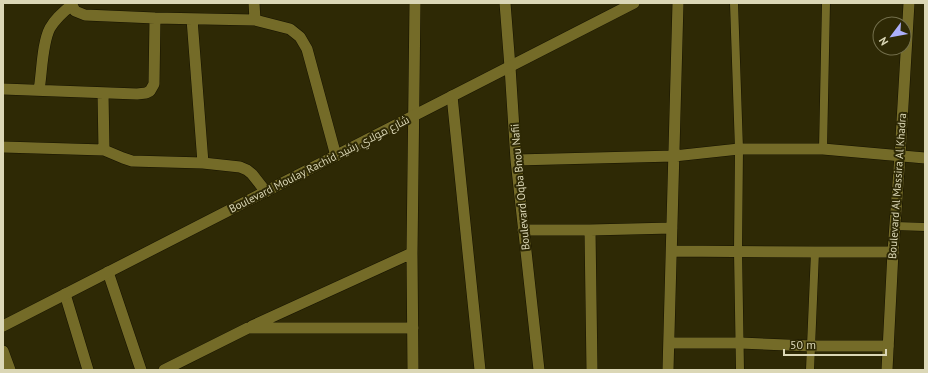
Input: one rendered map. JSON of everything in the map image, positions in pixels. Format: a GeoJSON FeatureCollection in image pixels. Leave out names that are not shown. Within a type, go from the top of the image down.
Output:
{"type":"FeatureCollection","features":[{"type":"Feature","properties":{"kind":"street"},"geometry":{"type":"LineString","coordinates":[[254,3],[255,20]]}},
{"type":"Feature","properties":{"kind":"street"},"geometry":{"type":"LineString","coordinates":[[412,370],[415,3]]}},
{"type":"Feature","properties":{"kind":"street","name":"Boulevard Oqba Bnou Nafii"},"geometry":{"type":"LineString","coordinates":[[505,3],[516,160],[539,370]]}},
{"type":"Feature","properties":{"kind":"street","name":"Boulevard Moulay Rachid شارع مولاي رشيد"},"geometry":{"type":"LineString","coordinates":[[3,326],[634,3]]}},
{"type":"Feature","properties":{"kind":"street"},"geometry":{"type":"LineString","coordinates":[[668,370],[678,3]]}},
{"type":"Feature","properties":{"kind":"street","name":"Boulevard Al Massira Al Khadra"},"geometry":{"type":"LineString","coordinates":[[887,370],[909,3]]}},
{"type":"Feature","properties":{"kind":"street"},"geometry":{"type":"LineString","coordinates":[[39,90],[46,40],[56,20],[72,4],[75,11],[85,15],[255,20],[290,29],[300,37],[307,49],[336,156]]}},
{"type":"Feature","properties":{"kind":"street"},"geometry":{"type":"LineString","coordinates":[[3,89],[103,94],[146,93],[150,91],[154,84],[155,18]]}},
{"type":"Feature","properties":{"kind":"street"},"geometry":{"type":"LineString","coordinates":[[192,19],[203,163]]}},
{"type":"Feature","properties":{"kind":"street"},"geometry":{"type":"LineString","coordinates":[[103,94],[104,150]]}},
{"type":"Feature","properties":{"kind":"street"},"geometry":{"type":"LineString","coordinates":[[452,96],[480,370]]}},
{"type":"Feature","properties":{"kind":"street"},"geometry":{"type":"LineString","coordinates":[[3,147],[104,150],[132,161],[203,163],[240,167],[252,174],[266,192]]}},
{"type":"Feature","properties":{"kind":"street"},"geometry":{"type":"LineString","coordinates":[[516,160],[674,156],[739,149],[823,149],[925,158]]}},
{"type":"Feature","properties":{"kind":"street"},"geometry":{"type":"LineString","coordinates":[[523,230],[672,228]]}},
{"type":"Feature","properties":{"kind":"street"},"geometry":{"type":"LineString","coordinates":[[590,230],[592,370]]}},
{"type":"Feature","properties":{"kind":"street"},"geometry":{"type":"LineString","coordinates":[[672,250],[893,252]]}},
{"type":"Feature","properties":{"kind":"street"},"geometry":{"type":"LineString","coordinates":[[164,370],[248,328],[412,253]]}},
{"type":"Feature","properties":{"kind":"street"},"geometry":{"type":"LineString","coordinates":[[108,272],[141,370]]}},
{"type":"Feature","properties":{"kind":"street"},"geometry":{"type":"LineString","coordinates":[[65,294],[88,370]]}},
{"type":"Feature","properties":{"kind":"street"},"geometry":{"type":"LineString","coordinates":[[248,328],[413,328]]}},
{"type":"Feature","properties":{"kind":"street"},"geometry":{"type":"LineString","coordinates":[[669,344],[740,343],[811,346],[888,346]]}},
{"type":"Feature","properties":{"kind":"street"},"geometry":{"type":"LineString","coordinates":[[3,351],[10,370]]}},
{"type":"Feature","properties":{"kind":"lane"},"geometry":{"type":"LineString","coordinates":[[734,3],[739,149],[738,251],[740,370]]}},
{"type":"Feature","properties":{"kind":"lane"},"geometry":{"type":"LineString","coordinates":[[823,149],[826,3]]}},
{"type":"Feature","properties":{"kind":"lane"},"geometry":{"type":"LineString","coordinates":[[895,226],[925,227]]}},
{"type":"Feature","properties":{"kind":"lane"},"geometry":{"type":"LineString","coordinates":[[810,370],[815,252]]}}]}
